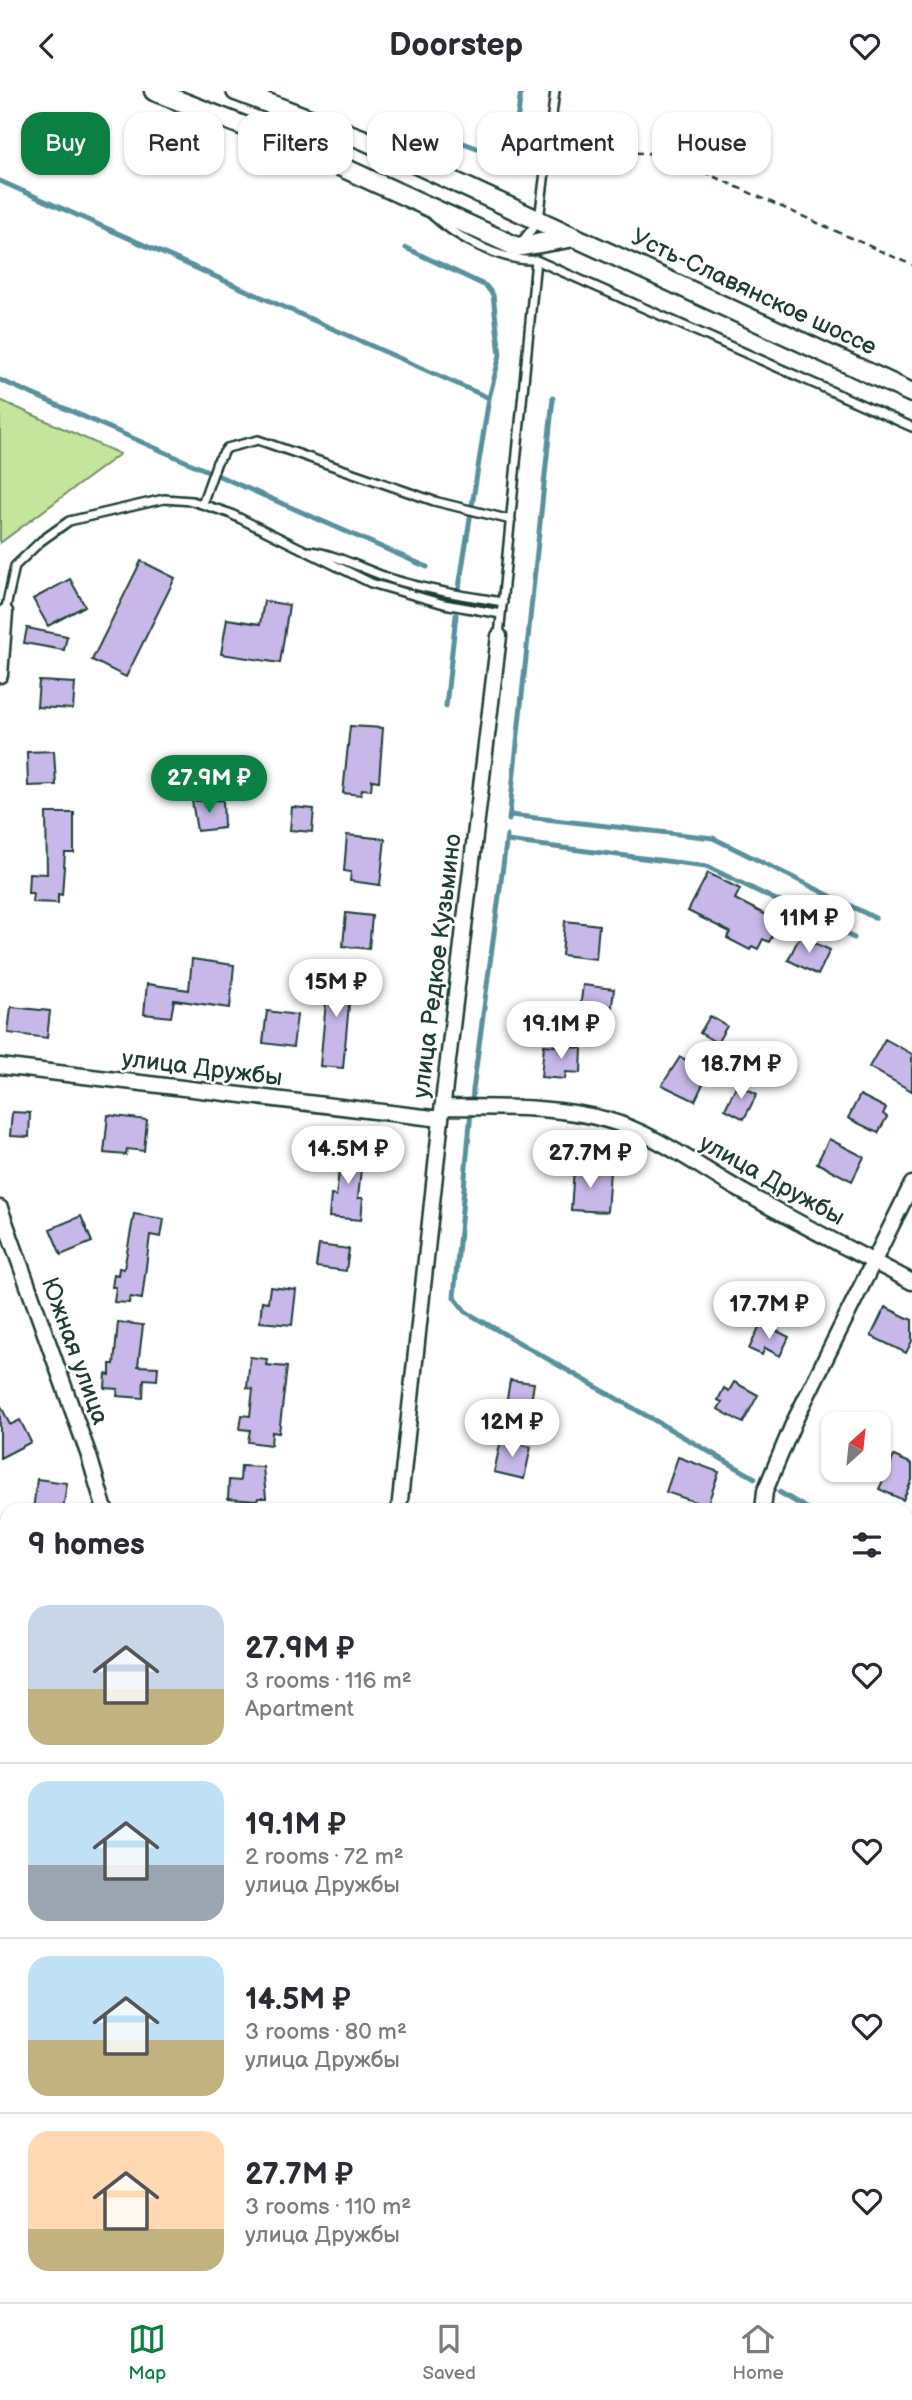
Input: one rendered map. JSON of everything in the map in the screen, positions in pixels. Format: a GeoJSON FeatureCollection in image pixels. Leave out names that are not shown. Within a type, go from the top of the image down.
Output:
{"type":"FeatureCollection","features":[{"type":"Feature","properties":{"kind":"street"},"geometry":{"type":"LineString","coordinates":[[154,91],[300,148],[421,206],[517,247],[575,237]]}},
{"type":"Feature","properties":{"kind":"street","name":"Усть-Славянское шоссе"},"geometry":{"type":"LineString","coordinates":[[236,91],[362,139],[912,393]]}},
{"type":"Feature","properties":{"kind":"street"},"geometry":{"type":"LineString","coordinates":[[0,675],[5,612]]}},
{"type":"Feature","properties":{"kind":"street","name":"улица Редкое Кузьмино"},"geometry":{"type":"LineString","coordinates":[[400,1503],[442,1113],[499,636]]}},
{"type":"Feature","properties":{"kind":"street","name":"улица Дружбы"},"geometry":{"type":"LineString","coordinates":[[0,1066],[442,1113],[523,1109],[606,1119],[641,1132],[741,1191],[912,1282]]}},
{"type":"Feature","properties":{"kind":"street"},"geometry":{"type":"LineString","coordinates":[[764,1503],[765,1491],[794,1422],[912,1184]]}},
{"type":"Feature","properties":{"kind":"street","name":"Южная улица"},"geometry":{"type":"LineString","coordinates":[[0,1207],[86,1445],[103,1503]]}},
{"type":"Feature","properties":{"kind":"lane"},"geometry":{"type":"LineString","coordinates":[[517,247],[539,220],[555,91]]}},
{"type":"Feature","properties":{"kind":"lane"},"geometry":{"type":"LineString","coordinates":[[421,206],[447,229],[517,261],[536,260],[912,427]]}},
{"type":"Feature","properties":{"kind":"lane"},"geometry":{"type":"LineString","coordinates":[[499,636],[536,260]]}},
{"type":"Feature","properties":{"kind":"lane"},"geometry":{"type":"LineString","coordinates":[[202,504],[217,462],[227,448],[258,440],[434,501],[510,520]]}},
{"type":"Feature","properties":{"kind":"lane"},"geometry":{"type":"LineString","coordinates":[[5,612],[16,566],[41,541],[69,521],[164,499],[202,504],[229,513],[383,587],[444,604],[502,614]]}},
{"type":"Feature","properties":{"kind":"lane"},"geometry":{"type":"LineString","coordinates":[[306,551],[329,554],[390,578],[428,589],[503,602]]}},
{"type":"Feature","properties":{"kind":"path"},"geometry":{"type":"LineString","coordinates":[[638,153],[663,154],[912,265]]}},
{"type":"Feature","properties":{"kind":"green space"},"geometry":{"type":"Polygon","coordinates":[[[0,400],[120,454],[0,543],[0,400]]]}},
{"type":"Feature","properties":{"kind":"building"},"geometry":{"type":"Polygon","coordinates":[[[141,561],[175,578],[126,677],[92,660],[141,561]]]}},
{"type":"Feature","properties":{"kind":"building"},"geometry":{"type":"Polygon","coordinates":[[[70,579],[85,606],[48,626],[33,599],[70,579]]]}},
{"type":"Feature","properties":{"kind":"building"},"geometry":{"type":"Polygon","coordinates":[[[264,601],[289,605],[280,663],[221,654],[227,619],[260,624],[264,601]]]}},
{"type":"Feature","properties":{"kind":"building"},"geometry":{"type":"Polygon","coordinates":[[[27,628],[67,636],[64,650],[24,643],[27,628]]]}},
{"type":"Feature","properties":{"kind":"building"},"geometry":{"type":"Polygon","coordinates":[[[39,681],[75,683],[73,709],[37,707],[39,681]]]}},
{"type":"Feature","properties":{"kind":"building"},"geometry":{"type":"Polygon","coordinates":[[[350,726],[383,728],[379,781],[372,780],[371,790],[362,789],[361,795],[343,793],[350,726]]]}},
{"type":"Feature","properties":{"kind":"building"},"geometry":{"type":"Polygon","coordinates":[[[54,751],[56,785],[28,786],[27,752],[54,751]]]}},
{"type":"Feature","properties":{"kind":"building"},"geometry":{"type":"Polygon","coordinates":[[[223,800],[224,828],[197,831],[192,801],[223,800]]]}},
{"type":"Feature","properties":{"kind":"building"},"geometry":{"type":"Polygon","coordinates":[[[292,807],[314,809],[312,832],[290,830],[292,807]]]}},
{"type":"Feature","properties":{"kind":"building"},"geometry":{"type":"Polygon","coordinates":[[[46,813],[74,813],[74,853],[65,853],[62,895],[58,894],[58,903],[32,902],[33,893],[28,893],[29,873],[47,874],[46,813]]]}},
{"type":"Feature","properties":{"kind":"building"},"geometry":{"type":"Polygon","coordinates":[[[347,835],[385,839],[380,885],[350,881],[351,872],[344,871],[347,835]]]}},
{"type":"Feature","properties":{"kind":"building"},"geometry":{"type":"Polygon","coordinates":[[[708,873],[740,889],[735,899],[770,917],[768,921],[778,926],[769,942],[763,939],[758,949],[752,946],[750,950],[727,938],[730,932],[688,911],[708,873]]]}},
{"type":"Feature","properties":{"kind":"building"},"geometry":{"type":"Polygon","coordinates":[[[346,913],[372,916],[369,949],[343,946],[346,913]]]}},
{"type":"Feature","properties":{"kind":"building"},"geometry":{"type":"Polygon","coordinates":[[[565,921],[599,925],[596,959],[562,955],[565,921]]]}},
{"type":"Feature","properties":{"kind":"building"},"geometry":{"type":"Polygon","coordinates":[[[800,936],[830,950],[818,975],[788,960],[800,936]]]}},
{"type":"Feature","properties":{"kind":"building"},"geometry":{"type":"Polygon","coordinates":[[[192,959],[234,965],[230,1008],[174,1000],[171,1017],[144,1014],[147,984],[189,990],[192,959]]]}},
{"type":"Feature","properties":{"kind":"building"},"geometry":{"type":"Polygon","coordinates":[[[329,970],[352,972],[343,1068],[320,1066],[329,970]]]}},
{"type":"Feature","properties":{"kind":"building"},"geometry":{"type":"Polygon","coordinates":[[[583,985],[614,989],[609,1029],[578,1025],[583,985]]]}},
{"type":"Feature","properties":{"kind":"building"},"geometry":{"type":"Polygon","coordinates":[[[11,1007],[50,1011],[47,1038],[8,1033],[11,1007]]]}},
{"type":"Feature","properties":{"kind":"building"},"geometry":{"type":"Polygon","coordinates":[[[267,1011],[297,1015],[293,1047],[263,1043],[267,1011]]]}},
{"type":"Feature","properties":{"kind":"building"},"geometry":{"type":"Polygon","coordinates":[[[710,1016],[727,1026],[717,1043],[700,1033],[710,1016]]]}},
{"type":"Feature","properties":{"kind":"building"},"geometry":{"type":"Polygon","coordinates":[[[885,1039],[912,1054],[912,1091],[869,1067],[885,1039]]]}},
{"type":"Feature","properties":{"kind":"building"},"geometry":{"type":"Polygon","coordinates":[[[544,1045],[582,1048],[581,1073],[566,1072],[565,1079],[541,1077],[544,1045]]]}},
{"type":"Feature","properties":{"kind":"building"},"geometry":{"type":"Polygon","coordinates":[[[680,1057],[709,1071],[695,1101],[662,1085],[680,1057]]]}},
{"type":"Feature","properties":{"kind":"building"},"geometry":{"type":"Polygon","coordinates":[[[737,1084],[757,1094],[744,1119],[725,1109],[737,1084]]]}},
{"type":"Feature","properties":{"kind":"building"},"geometry":{"type":"Polygon","coordinates":[[[860,1095],[886,1108],[883,1114],[887,1117],[878,1133],[848,1118],[860,1095]]]}},
{"type":"Feature","properties":{"kind":"building"},"geometry":{"type":"Polygon","coordinates":[[[12,1112],[30,1113],[29,1137],[10,1136],[12,1112]]]}},
{"type":"Feature","properties":{"kind":"building"},"geometry":{"type":"Polygon","coordinates":[[[108,1115],[147,1120],[144,1151],[127,1149],[126,1155],[104,1153],[108,1115]]]}},
{"type":"Feature","properties":{"kind":"building"},"geometry":{"type":"Polygon","coordinates":[[[829,1139],[864,1157],[852,1181],[817,1163],[829,1139]]]}},
{"type":"Feature","properties":{"kind":"building"},"geometry":{"type":"Polygon","coordinates":[[[342,1146],[363,1149],[358,1198],[363,1198],[361,1220],[329,1217],[331,1195],[336,1196],[342,1146]]]}},
{"type":"Feature","properties":{"kind":"building"},"geometry":{"type":"Polygon","coordinates":[[[574,1168],[610,1171],[607,1212],[571,1210],[574,1168]]]}},
{"type":"Feature","properties":{"kind":"building"},"geometry":{"type":"Polygon","coordinates":[[[134,1214],[164,1219],[161,1237],[150,1235],[142,1299],[130,1297],[129,1303],[114,1302],[114,1274],[118,1275],[119,1268],[124,1269],[134,1214]]]}},
{"type":"Feature","properties":{"kind":"building"},"geometry":{"type":"Polygon","coordinates":[[[81,1216],[92,1242],[61,1255],[50,1229],[81,1216]]]}},
{"type":"Feature","properties":{"kind":"building"},"geometry":{"type":"Polygon","coordinates":[[[319,1245],[349,1249],[346,1271],[316,1267],[319,1245]]]}},
{"type":"Feature","properties":{"kind":"building"},"geometry":{"type":"Polygon","coordinates":[[[270,1287],[296,1290],[292,1325],[260,1322],[262,1301],[268,1302],[270,1287]]]}},
{"type":"Feature","properties":{"kind":"building"},"geometry":{"type":"Polygon","coordinates":[[[885,1307],[912,1320],[912,1341],[906,1353],[871,1336],[885,1307]]]}},
{"type":"Feature","properties":{"kind":"building"},"geometry":{"type":"Polygon","coordinates":[[[118,1322],[143,1325],[138,1366],[158,1367],[157,1380],[144,1379],[143,1398],[117,1396],[118,1389],[105,1388],[106,1374],[110,1375],[110,1364],[114,1364],[118,1322]]]}},
{"type":"Feature","properties":{"kind":"building"},"geometry":{"type":"Polygon","coordinates":[[[761,1323],[789,1337],[780,1356],[765,1348],[762,1355],[749,1349],[761,1323]]]}},
{"type":"Feature","properties":{"kind":"building"},"geometry":{"type":"Polygon","coordinates":[[[250,1357],[267,1359],[266,1365],[287,1367],[279,1433],[272,1432],[271,1445],[248,1442],[250,1430],[240,1429],[242,1415],[250,1416],[253,1389],[247,1388],[250,1357]]]}},
{"type":"Feature","properties":{"kind":"building"},"geometry":{"type":"Polygon","coordinates":[[[510,1380],[534,1383],[529,1415],[505,1411],[510,1380]]]}},
{"type":"Feature","properties":{"kind":"building"},"geometry":{"type":"Polygon","coordinates":[[[734,1382],[758,1395],[743,1423],[718,1409],[722,1402],[718,1400],[724,1388],[729,1391],[734,1382]]]}},
{"type":"Feature","properties":{"kind":"building"},"geometry":{"type":"Polygon","coordinates":[[[0,1404],[10,1425],[20,1420],[31,1442],[0,1458],[0,1404]]]}},
{"type":"Feature","properties":{"kind":"building"},"geometry":{"type":"Polygon","coordinates":[[[501,1440],[531,1447],[524,1479],[494,1472],[501,1440]]]}},
{"type":"Feature","properties":{"kind":"building"},"geometry":{"type":"Polygon","coordinates":[[[894,1456],[912,1464],[912,1480],[903,1500],[879,1489],[882,1482],[891,1482],[891,1463],[894,1456]]]}},
{"type":"Feature","properties":{"kind":"building"},"geometry":{"type":"Polygon","coordinates":[[[678,1457],[719,1472],[708,1503],[698,1503],[666,1492],[678,1457]]]}},
{"type":"Feature","properties":{"kind":"building"},"geometry":{"type":"Polygon","coordinates":[[[241,1466],[263,1467],[266,1498],[258,1498],[257,1501],[228,1499],[229,1480],[240,1481],[241,1466]]]}},
{"type":"Feature","properties":{"kind":"building"},"geometry":{"type":"Polygon","coordinates":[[[37,1479],[67,1483],[64,1503],[34,1503],[37,1479]]]}},
{"type":"Feature","properties":{"kind":"waterway"},"geometry":{"type":"LineString","coordinates":[[463,143],[498,153],[505,148],[518,117],[521,91]]}},
{"type":"Feature","properties":{"kind":"waterway"},"geometry":{"type":"LineString","coordinates":[[0,181],[489,398]]}},
{"type":"Feature","properties":{"kind":"waterway"},"geometry":{"type":"LineString","coordinates":[[406,248],[486,286],[493,295],[500,355],[489,398],[459,588]]}},
{"type":"Feature","properties":{"kind":"waterway"},"geometry":{"type":"LineString","coordinates":[[0,380],[427,567]]}},
{"type":"Feature","properties":{"kind":"waterway"},"geometry":{"type":"LineString","coordinates":[[509,820],[553,398]]}},
{"type":"Feature","properties":{"kind":"waterway"},"geometry":{"type":"LineString","coordinates":[[446,706],[456,615]]}},
{"type":"Feature","properties":{"kind":"waterway"},"geometry":{"type":"LineString","coordinates":[[510,815],[713,838],[875,918]]}},
{"type":"Feature","properties":{"kind":"waterway"},"geometry":{"type":"LineString","coordinates":[[507,836],[473,1090],[454,1297],[466,1312],[755,1478]]}},
{"type":"Feature","properties":{"kind":"waterway"},"geometry":{"type":"LineString","coordinates":[[507,841],[706,866],[854,938]]}},
{"type":"Feature","properties":{"kind":"waterway"},"geometry":{"type":"LineString","coordinates":[[779,1492],[798,1503]]}}]}
